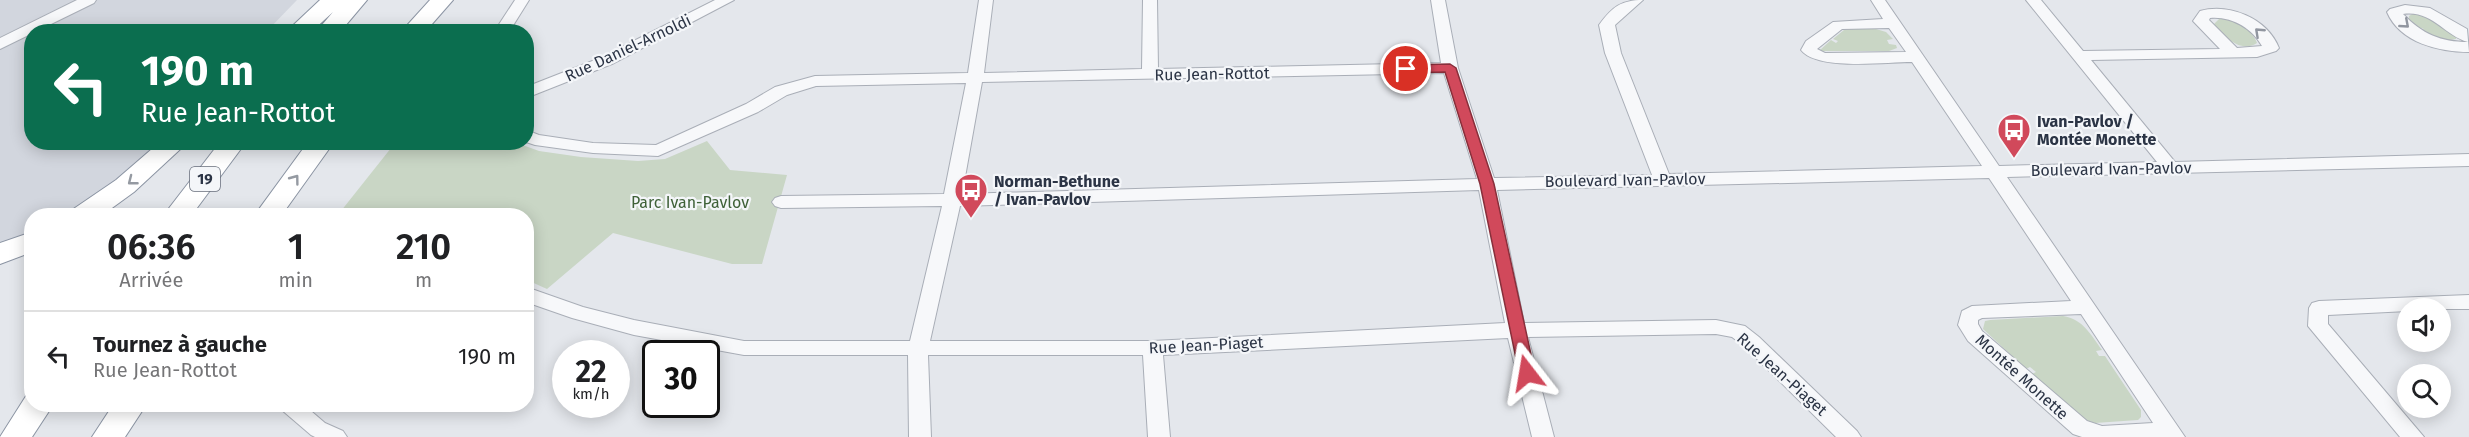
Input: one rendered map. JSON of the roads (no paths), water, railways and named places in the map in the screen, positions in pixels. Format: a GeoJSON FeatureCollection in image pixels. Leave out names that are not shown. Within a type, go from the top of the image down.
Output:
{"type":"FeatureCollection","features":[{"type":"Feature","properties":{"kind":"highway"},"geometry":{"type":"LineString","coordinates":[[306,24],[333,0]]}},
{"type":"Feature","properties":{"kind":"highway"},"geometry":{"type":"LineString","coordinates":[[312,24],[333,0]]}},
{"type":"Feature","properties":{"kind":"highway"},"geometry":{"type":"LineString","coordinates":[[334,24],[356,0]]}},
{"type":"Feature","properties":{"kind":"highway"},"geometry":{"type":"LineString","coordinates":[[417,24],[435,0]]}},
{"type":"Feature","properties":{"kind":"highway"},"geometry":{"type":"LineString","coordinates":[[419,24],[442,0]]}},
{"type":"Feature","properties":{"kind":"highway"},"geometry":{"type":"LineString","coordinates":[[93,208],[125,186],[167,150]]}},
{"type":"Feature","properties":{"kind":"highway"},"geometry":{"type":"LineString","coordinates":[[176,208],[213,150]]}},
{"type":"Feature","properties":{"kind":"highway","name":"19"},"geometry":{"type":"LineString","coordinates":[[182,208],[228,150]]}},
{"type":"Feature","properties":{"kind":"highway"},"geometry":{"type":"LineString","coordinates":[[273,208],[316,150]]}},
{"type":"Feature","properties":{"kind":"highway"},"geometry":{"type":"LineString","coordinates":[[0,254],[24,244]]}},
{"type":"Feature","properties":{"kind":"highway"},"geometry":{"type":"LineString","coordinates":[[15,437],[33,412]]}},
{"type":"Feature","properties":{"kind":"highway"},"geometry":{"type":"LineString","coordinates":[[108,437],[125,412]]}},
{"type":"Feature","properties":{"kind":"street"},"geometry":{"type":"LineString","coordinates":[[0,33],[67,0]]}},
{"type":"Feature","properties":{"kind":"street"},"geometry":{"type":"LineString","coordinates":[[40,24],[89,0]]}},
{"type":"Feature","properties":{"kind":"street"},"geometry":{"type":"LineString","coordinates":[[506,24],[522,0]]}},
{"type":"Feature","properties":{"kind":"street","name":"Rue Daniel-Arnoldi"},"geometry":{"type":"LineString","coordinates":[[534,90],[606,61],[693,19],[708,3],[727,0]]}},
{"type":"Feature","properties":{"kind":"street"},"geometry":{"type":"LineString","coordinates":[[920,437],[918,349],[952,200],[975,78],[986,0]]}},
{"type":"Feature","properties":{"kind":"street"},"geometry":{"type":"LineString","coordinates":[[1150,0],[1150,75]]}},
{"type":"Feature","properties":{"kind":"street"},"geometry":{"type":"LineString","coordinates":[[1438,0],[1450,68],[1487,184],[1516,330],[1543,437]]}},
{"type":"Feature","properties":{"kind":"street"},"geometry":{"type":"LineString","coordinates":[[1636,0],[1616,14],[1607,25],[1613,52],[1662,179]]}},
{"type":"Feature","properties":{"kind":"street","name":"Montée Monette"},"geometry":{"type":"LineString","coordinates":[[1878,0],[2172,434]]}},
{"type":"Feature","properties":{"kind":"street"},"geometry":{"type":"LineString","coordinates":[[2033,0],[2171,168]]}},
{"type":"Feature","properties":{"kind":"street"},"geometry":{"type":"LineString","coordinates":[[2469,38],[2434,13],[2412,8],[2395,12],[2397,17],[2427,41],[2447,47],[2469,47]]}},
{"type":"Feature","properties":{"kind":"street"},"geometry":{"type":"LineString","coordinates":[[1893,23],[1838,25],[1810,45],[1809,50],[1814,55],[1824,58],[1916,57]]}},
{"type":"Feature","properties":{"kind":"street"},"geometry":{"type":"LineString","coordinates":[[0,44],[24,32]]}},
{"type":"Feature","properties":{"kind":"street"},"geometry":{"type":"LineString","coordinates":[[2081,56],[2234,53]]}},
{"type":"Feature","properties":{"kind":"street","name":"Rue Jean-Rottot"},"geometry":{"type":"LineString","coordinates":[[534,139],[593,148],[658,151],[752,108],[781,91],[815,81],[1450,68]]}},
{"type":"Feature","properties":{"kind":"street","name":"Boulevard Ivan-Pavlov"},"geometry":{"type":"LineString","coordinates":[[781,202],[952,200],[1662,179],[2469,160]]}},
{"type":"Feature","properties":{"kind":"street","name":"Rue Jean-Piaget"},"geometry":{"type":"LineString","coordinates":[[534,297],[570,312],[693,340],[744,348],[1152,348],[1516,330],[1716,327],[1738,331],[1850,437]]}},
{"type":"Feature","properties":{"kind":"street"},"geometry":{"type":"LineString","coordinates":[[2413,437],[2318,326],[2319,308],[2469,302]]}},
{"type":"Feature","properties":{"kind":"street","name":"Montée Monette"},"geometry":{"type":"LineString","coordinates":[[2087,307],[1979,311],[1969,316],[1968,325],[1975,336],[2080,428],[2103,434],[2172,434]]}},
{"type":"Feature","properties":{"kind":"street"},"geometry":{"type":"LineString","coordinates":[[1152,348],[1159,437]]}},
{"type":"Feature","properties":{"kind":"street"},"geometry":{"type":"LineString","coordinates":[[297,412],[320,434]]}},
{"type":"Feature","properties":{"kind":"place","name":"Ivan-Pavlov / Montée Monette"},"geometry":{"type":"Point","coordinates":[2014,159]}},
{"type":"Feature","properties":{"kind":"place","name":"Norman-Bethune / Ivan-Pavlov"},"geometry":{"type":"Point","coordinates":[971,219]}},
{"type":"Feature","properties":{"kind":"park label","name":"Parc Ivan-Pavlov"},"geometry":{"type":"Point","coordinates":[690,202]}}]}
